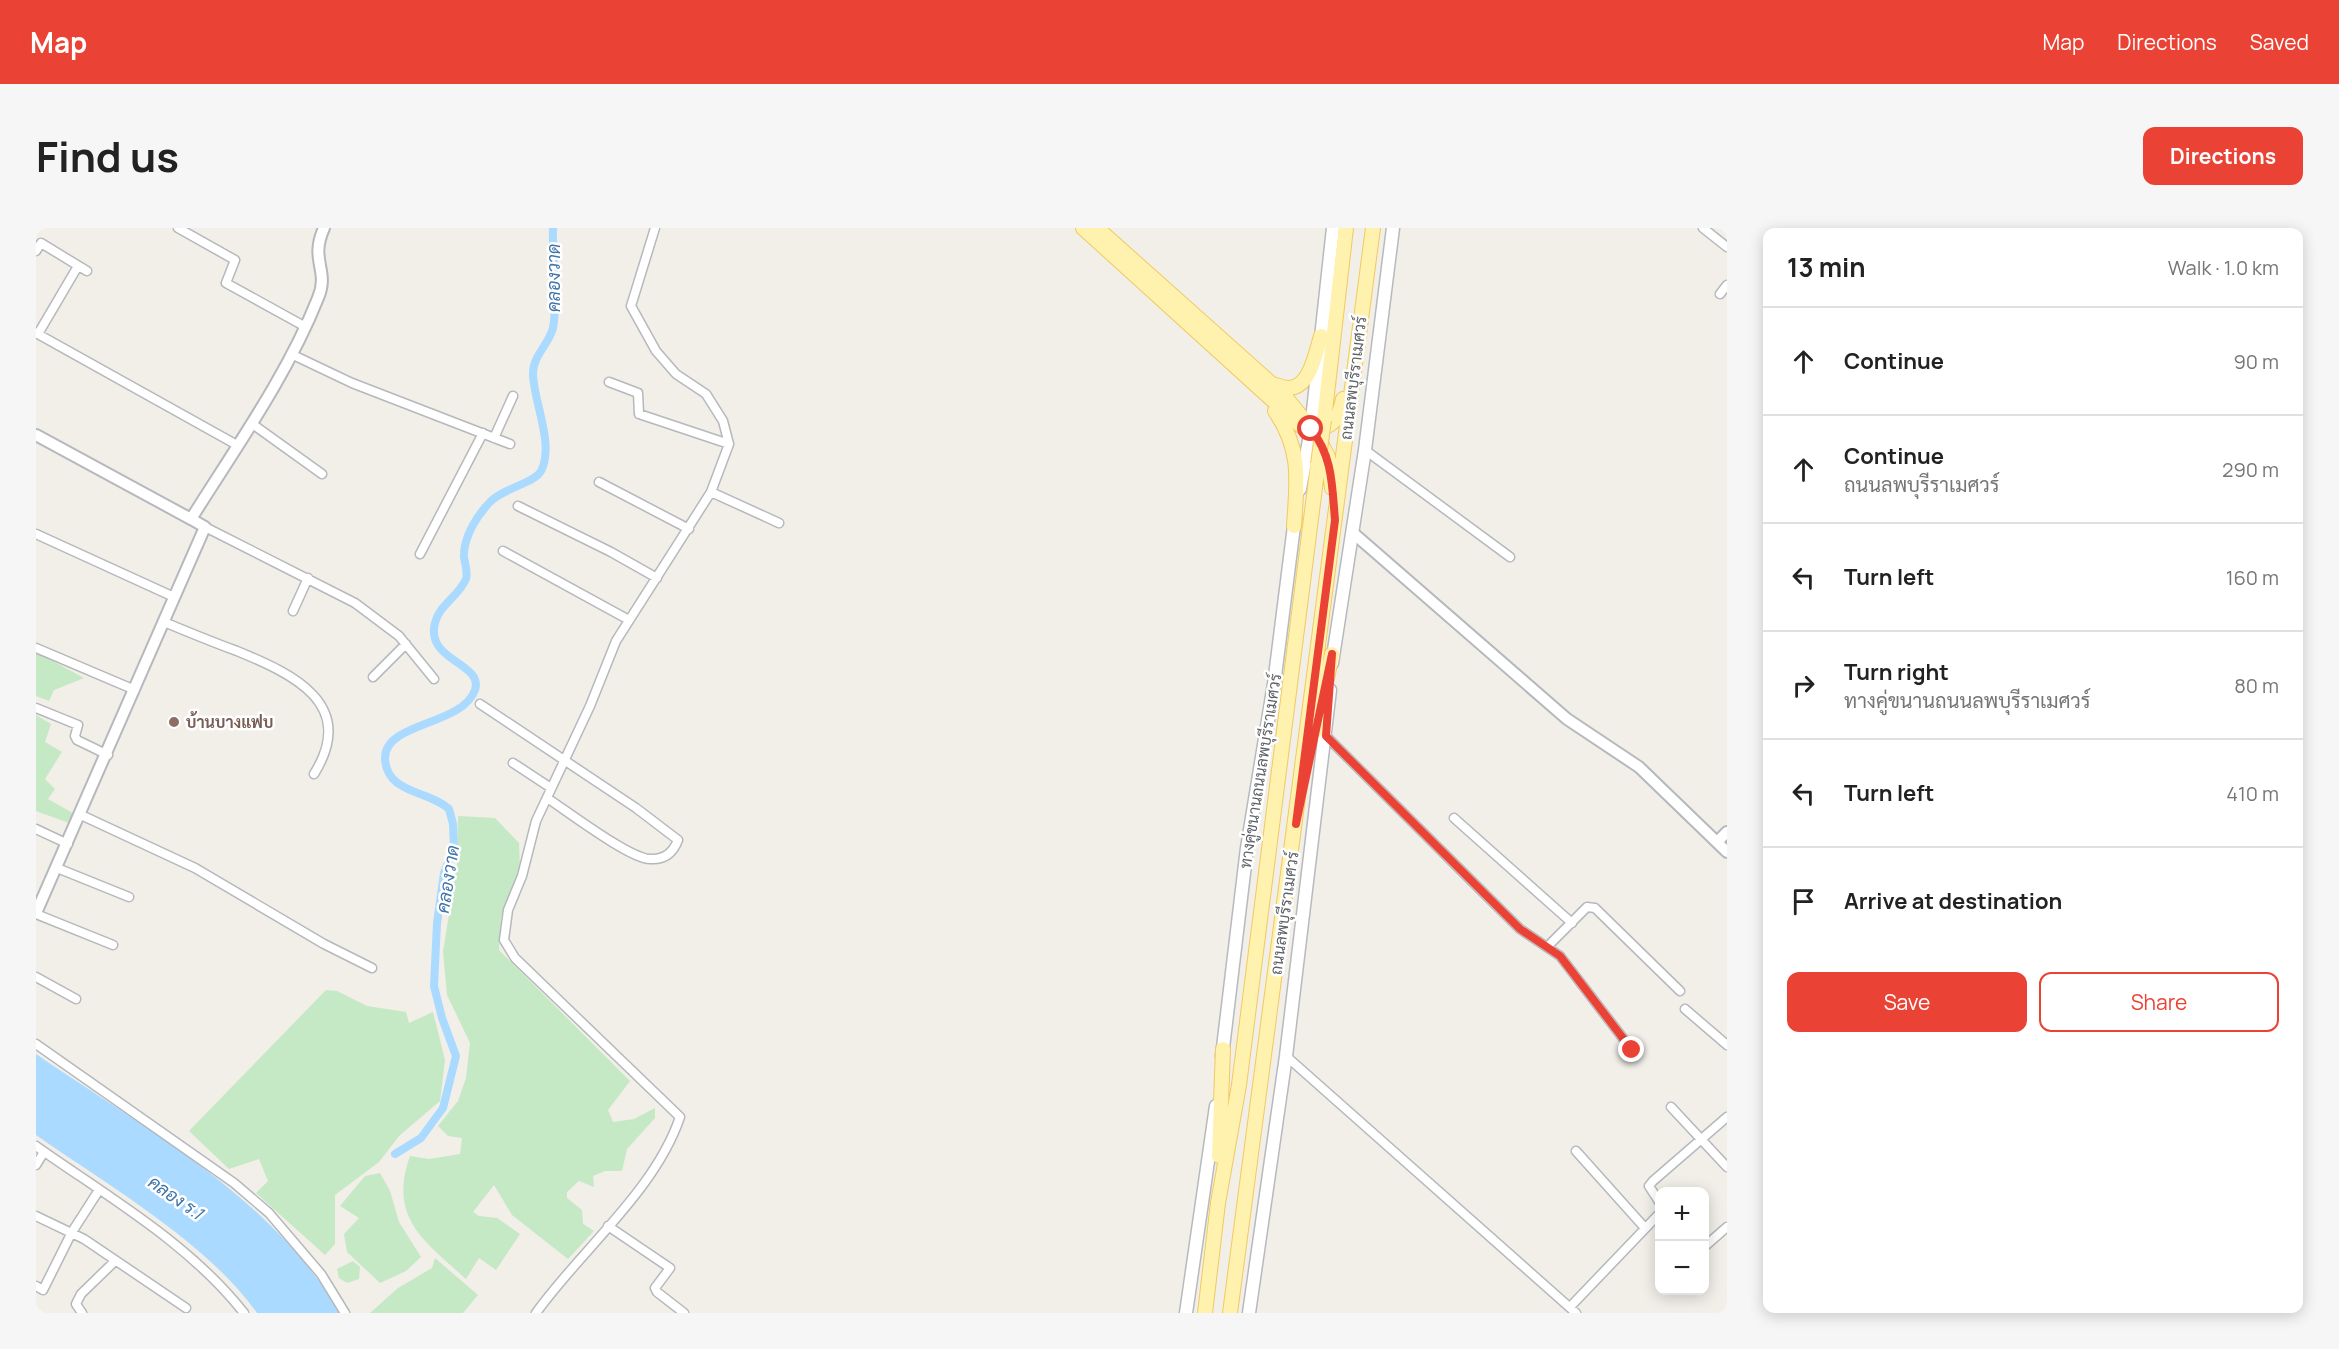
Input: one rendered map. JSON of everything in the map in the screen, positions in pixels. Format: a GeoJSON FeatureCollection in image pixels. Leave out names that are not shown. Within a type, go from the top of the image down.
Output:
{"type":"FeatureCollection","features":[{"type":"Feature","properties":{"kind":"main road"},"geometry":{"type":"LineString","coordinates":[[1083,228],[1311,429],[1328,457],[1332,472],[1335,520]]}},
{"type":"Feature","properties":{"kind":"main road"},"geometry":{"type":"LineString","coordinates":[[1097,228],[1267,389],[1288,430],[1297,465],[1294,526]]}},
{"type":"Feature","properties":{"kind":"main road","name":"ทางคู่ขนานถนนลพบุรีราเมศวร์"},"geometry":{"type":"LineString","coordinates":[[1186,1313],[1223,1049],[1247,848],[1274,684],[1294,526],[1311,429],[1333,228]]}},
{"type":"Feature","properties":{"kind":"main road","name":"ถนนลพบุรีราเมศวร์"},"geometry":{"type":"LineString","coordinates":[[1206,1308],[1218,1203],[1239,1085],[1346,228]]}},
{"type":"Feature","properties":{"kind":"main road","name":"ถนนลพบุรีราเมศวร์"},"geometry":{"type":"LineString","coordinates":[[1230,1310],[1373,228]]}},
{"type":"Feature","properties":{"kind":"main road"},"geometry":{"type":"LineString","coordinates":[[1296,824],[1332,654],[1352,532],[1365,450],[1393,228]]}},
{"type":"Feature","properties":{"kind":"main road"},"geometry":{"type":"LineString","coordinates":[[1311,429],[1325,427],[1335,422],[1340,415],[1363,304]]}},
{"type":"Feature","properties":{"kind":"main road"},"geometry":{"type":"LineString","coordinates":[[1267,389],[1294,389],[1308,378],[1321,336]]}},
{"type":"Feature","properties":{"kind":"main road"},"geometry":{"type":"LineString","coordinates":[[1249,1312],[1286,1056],[1326,736],[1332,654]]}},
{"type":"Feature","properties":{"kind":"main road"},"geometry":{"type":"LineString","coordinates":[[1218,1203],[1223,1049]]}},
{"type":"Feature","properties":{"kind":"main road"},"geometry":{"type":"LineString","coordinates":[[1239,1085],[1261,1088]]}},
{"type":"Feature","properties":{"kind":"street"},"geometry":{"type":"LineString","coordinates":[[178,228],[235,260],[226,283],[304,327]]}},
{"type":"Feature","properties":{"kind":"street"},"geometry":{"type":"LineString","coordinates":[[191,519],[291,354],[324,284],[316,256],[317,243],[324,228]]}},
{"type":"Feature","properties":{"kind":"street"},"geometry":{"type":"LineString","coordinates":[[536,1313],[560,1280],[640,1188],[674,1136],[680,1117],[515,958],[504,940],[508,910],[522,876],[536,821],[616,641],[711,492],[729,444],[723,421],[706,394],[676,374],[656,351],[631,306],[655,228]]}},
{"type":"Feature","properties":{"kind":"street"},"geometry":{"type":"LineString","coordinates":[[1703,228],[1727,247]]}},
{"type":"Feature","properties":{"kind":"street"},"geometry":{"type":"LineString","coordinates":[[36,251],[41,243],[87,271]]}},
{"type":"Feature","properties":{"kind":"street"},"geometry":{"type":"LineString","coordinates":[[78,266],[37,333],[237,445]]}},
{"type":"Feature","properties":{"kind":"street"},"geometry":{"type":"LineString","coordinates":[[1720,294],[1727,285]]}},
{"type":"Feature","properties":{"kind":"street"},"geometry":{"type":"LineString","coordinates":[[291,354],[352,383],[510,444]]}},
{"type":"Feature","properties":{"kind":"street"},"geometry":{"type":"LineString","coordinates":[[609,382],[638,393],[639,414],[729,444]]}},
{"type":"Feature","properties":{"kind":"street"},"geometry":{"type":"LineString","coordinates":[[494,438],[513,396]]}},
{"type":"Feature","properties":{"kind":"street"},"geometry":{"type":"LineString","coordinates":[[251,423],[322,474]]}},
{"type":"Feature","properties":{"kind":"street"},"geometry":{"type":"LineString","coordinates":[[420,554],[483,433]]}},
{"type":"Feature","properties":{"kind":"street"},"geometry":{"type":"LineString","coordinates":[[36,435],[361,607],[406,644],[434,679]]}},
{"type":"Feature","properties":{"kind":"street"},"geometry":{"type":"LineString","coordinates":[[1365,450],[1510,557]]}},
{"type":"Feature","properties":{"kind":"street"},"geometry":{"type":"LineString","coordinates":[[598,482],[689,529]]}},
{"type":"Feature","properties":{"kind":"street"},"geometry":{"type":"LineString","coordinates":[[711,492],[779,523]]}},
{"type":"Feature","properties":{"kind":"street"},"geometry":{"type":"LineString","coordinates":[[518,506],[611,552],[657,578]]}},
{"type":"Feature","properties":{"kind":"street"},"geometry":{"type":"LineString","coordinates":[[113,945],[36,914],[108,754],[205,526]]}},
{"type":"Feature","properties":{"kind":"street"},"geometry":{"type":"LineString","coordinates":[[1352,532],[1567,719],[1639,767],[1727,852]]}},
{"type":"Feature","properties":{"kind":"street"},"geometry":{"type":"LineString","coordinates":[[36,534],[174,597]]}},
{"type":"Feature","properties":{"kind":"street"},"geometry":{"type":"LineString","coordinates":[[503,551],[629,620]]}},
{"type":"Feature","properties":{"kind":"street"},"geometry":{"type":"LineString","coordinates":[[293,611],[308,578]]}},
{"type":"Feature","properties":{"kind":"street"},"geometry":{"type":"LineString","coordinates":[[164,622],[277,667],[303,684],[325,712],[330,728],[327,751],[314,774]]}},
{"type":"Feature","properties":{"kind":"street"},"geometry":{"type":"LineString","coordinates":[[374,677],[406,644]]}},
{"type":"Feature","properties":{"kind":"street"},"geometry":{"type":"LineString","coordinates":[[36,648],[135,690]]}},
{"type":"Feature","properties":{"kind":"street"},"geometry":{"type":"LineString","coordinates":[[480,704],[636,808],[678,840],[675,848],[664,858],[648,860],[547,798]]}},
{"type":"Feature","properties":{"kind":"street"},"geometry":{"type":"LineString","coordinates":[[36,708],[78,725],[75,736],[77,740],[108,754]]}},
{"type":"Feature","properties":{"kind":"street"},"geometry":{"type":"LineString","coordinates":[[1326,736],[1520,929],[1560,956],[1632,1050]]}},
{"type":"Feature","properties":{"kind":"street"},"geometry":{"type":"LineString","coordinates":[[513,763],[551,788]]}},
{"type":"Feature","properties":{"kind":"street"},"geometry":{"type":"LineString","coordinates":[[81,815],[196,869],[324,944],[372,968]]}},
{"type":"Feature","properties":{"kind":"street"},"geometry":{"type":"LineString","coordinates":[[1454,818],[1572,923]]}},
{"type":"Feature","properties":{"kind":"street"},"geometry":{"type":"LineString","coordinates":[[36,829],[68,844]]}},
{"type":"Feature","properties":{"kind":"street"},"geometry":{"type":"LineString","coordinates":[[1716,842],[1727,832]]}},
{"type":"Feature","properties":{"kind":"street"},"geometry":{"type":"LineString","coordinates":[[57,868],[129,897]]}},
{"type":"Feature","properties":{"kind":"street"},"geometry":{"type":"LineString","coordinates":[[1548,946],[1587,907],[1594,908],[1680,991]]}},
{"type":"Feature","properties":{"kind":"street"},"geometry":{"type":"LineString","coordinates":[[36,977],[76,999]]}},
{"type":"Feature","properties":{"kind":"street"},"geometry":{"type":"LineString","coordinates":[[1686,1009],[1727,1045]]}},
{"type":"Feature","properties":{"kind":"street"},"geometry":{"type":"LineString","coordinates":[[36,1044],[234,1183],[269,1213],[310,1260],[345,1313]]}},
{"type":"Feature","properties":{"kind":"street"},"geometry":{"type":"LineString","coordinates":[[1286,1056],[1573,1310],[1655,1217]]}},
{"type":"Feature","properties":{"kind":"street"},"geometry":{"type":"LineString","coordinates":[[1671,1107],[1727,1167]]}},
{"type":"Feature","properties":{"kind":"street"},"geometry":{"type":"LineString","coordinates":[[1655,1196],[1649,1186],[1700,1139],[1727,1118]]}},
{"type":"Feature","properties":{"kind":"street"},"geometry":{"type":"LineString","coordinates":[[36,1146],[183,1250],[209,1273],[244,1313]]}},
{"type":"Feature","properties":{"kind":"street"},"geometry":{"type":"LineString","coordinates":[[1576,1151],[1645,1228]]}},
{"type":"Feature","properties":{"kind":"street"},"geometry":{"type":"LineString","coordinates":[[36,1165],[45,1152]]}},
{"type":"Feature","properties":{"kind":"street"},"geometry":{"type":"LineString","coordinates":[[36,1286],[44,1290],[72,1232],[99,1190]]}},
{"type":"Feature","properties":{"kind":"street"},"geometry":{"type":"LineString","coordinates":[[36,1216],[72,1232],[186,1308]]}},
{"type":"Feature","properties":{"kind":"street"},"geometry":{"type":"LineString","coordinates":[[608,1226],[670,1268],[655,1288],[657,1293],[684,1313]]}},
{"type":"Feature","properties":{"kind":"street"},"geometry":{"type":"LineString","coordinates":[[1709,1243],[1727,1227]]}},
{"type":"Feature","properties":{"kind":"street"},"geometry":{"type":"LineString","coordinates":[[82,1313],[76,1304],[81,1294],[115,1261]]}},
{"type":"Feature","properties":{"kind":"green space"},"geometry":{"type":"Polygon","coordinates":[[[36,652],[84,678],[54,690],[49,701],[36,696],[36,652]]]}},
{"type":"Feature","properties":{"kind":"green space"},"geometry":{"type":"Polygon","coordinates":[[[36,715],[51,724],[45,742],[62,752],[45,779],[55,789],[48,799],[73,813],[69,823],[36,811],[36,715]]]}},
{"type":"Feature","properties":{"kind":"green space"},"geometry":{"type":"Polygon","coordinates":[[[458,816],[495,818],[519,843],[520,869],[501,917],[499,950],[630,1081],[608,1110],[613,1122],[634,1119],[655,1108],[655,1118],[627,1149],[622,1171],[605,1171],[593,1176],[594,1187],[579,1181],[567,1192],[567,1198],[582,1210],[583,1224],[594,1231],[568,1259],[512,1215],[494,1185],[473,1212],[479,1216],[497,1218],[520,1234],[496,1270],[479,1258],[466,1279],[424,1240],[407,1212],[404,1196],[404,1178],[410,1156],[429,1159],[460,1154],[462,1138],[448,1136],[438,1126],[458,1101],[466,1078],[470,1043],[447,995],[443,952],[457,863],[458,816]]]}},
{"type":"Feature","properties":{"kind":"green space"},"geometry":{"type":"Polygon","coordinates":[[[326,990],[337,991],[367,1006],[406,1012],[409,1023],[433,1012],[445,1060],[440,1101],[399,1136],[379,1162],[335,1195],[335,1244],[325,1255],[256,1193],[268,1181],[259,1159],[229,1169],[189,1131],[326,990]]]}},
{"type":"Feature","properties":{"kind":"green space"},"geometry":{"type":"Polygon","coordinates":[[[380,1173],[390,1191],[399,1222],[421,1257],[406,1271],[380,1283],[347,1252],[344,1234],[359,1218],[340,1206],[365,1176],[380,1173]]]}},
{"type":"Feature","properties":{"kind":"green space"},"geometry":{"type":"Polygon","coordinates":[[[435,1258],[478,1295],[463,1313],[370,1313],[398,1288],[432,1268],[435,1258]]]}},
{"type":"Feature","properties":{"kind":"green space"},"geometry":{"type":"Polygon","coordinates":[[[353,1261],[360,1267],[359,1279],[347,1283],[339,1278],[337,1269],[353,1261]]]}},
{"type":"Feature","properties":{"kind":"water","name":"คลอง ร.1"},"geometry":{"type":"Polygon","coordinates":[[[36,1054],[162,1138],[242,1199],[279,1234],[312,1271],[340,1313],[257,1313],[236,1287],[184,1239],[124,1194],[36,1135],[36,1054]]]}},
{"type":"Feature","properties":{"kind":"waterway","name":"คลองวาด"},"geometry":{"type":"LineString","coordinates":[[395,1154],[421,1138],[443,1108],[456,1056],[442,1018],[434,986],[437,923],[444,873],[454,847],[453,824],[449,809],[431,798],[400,785],[387,770],[385,758],[388,746],[397,737],[455,711],[467,702],[475,690],[475,681],[471,673],[438,646],[434,636],[435,623],[441,611],[459,591],[466,579],[464,549],[476,519],[497,496],[538,475],[545,460],[545,436],[533,373],[536,361],[553,328],[555,293],[553,228]]}},
{"type":"Feature","properties":{"kind":"place","name":"บ้านบางแฟบ"},"geometry":{"type":"Point","coordinates":[174,722]}},
{"type":"Feature","properties":{"kind":"route"},"geometry":{"type":"LineString","coordinates":[[1311,429],[1318,437],[1328,457],[1332,472],[1335,520],[1296,824],[1332,654],[1326,736],[1520,929],[1544,943],[1560,956],[1632,1050]]}}]}
